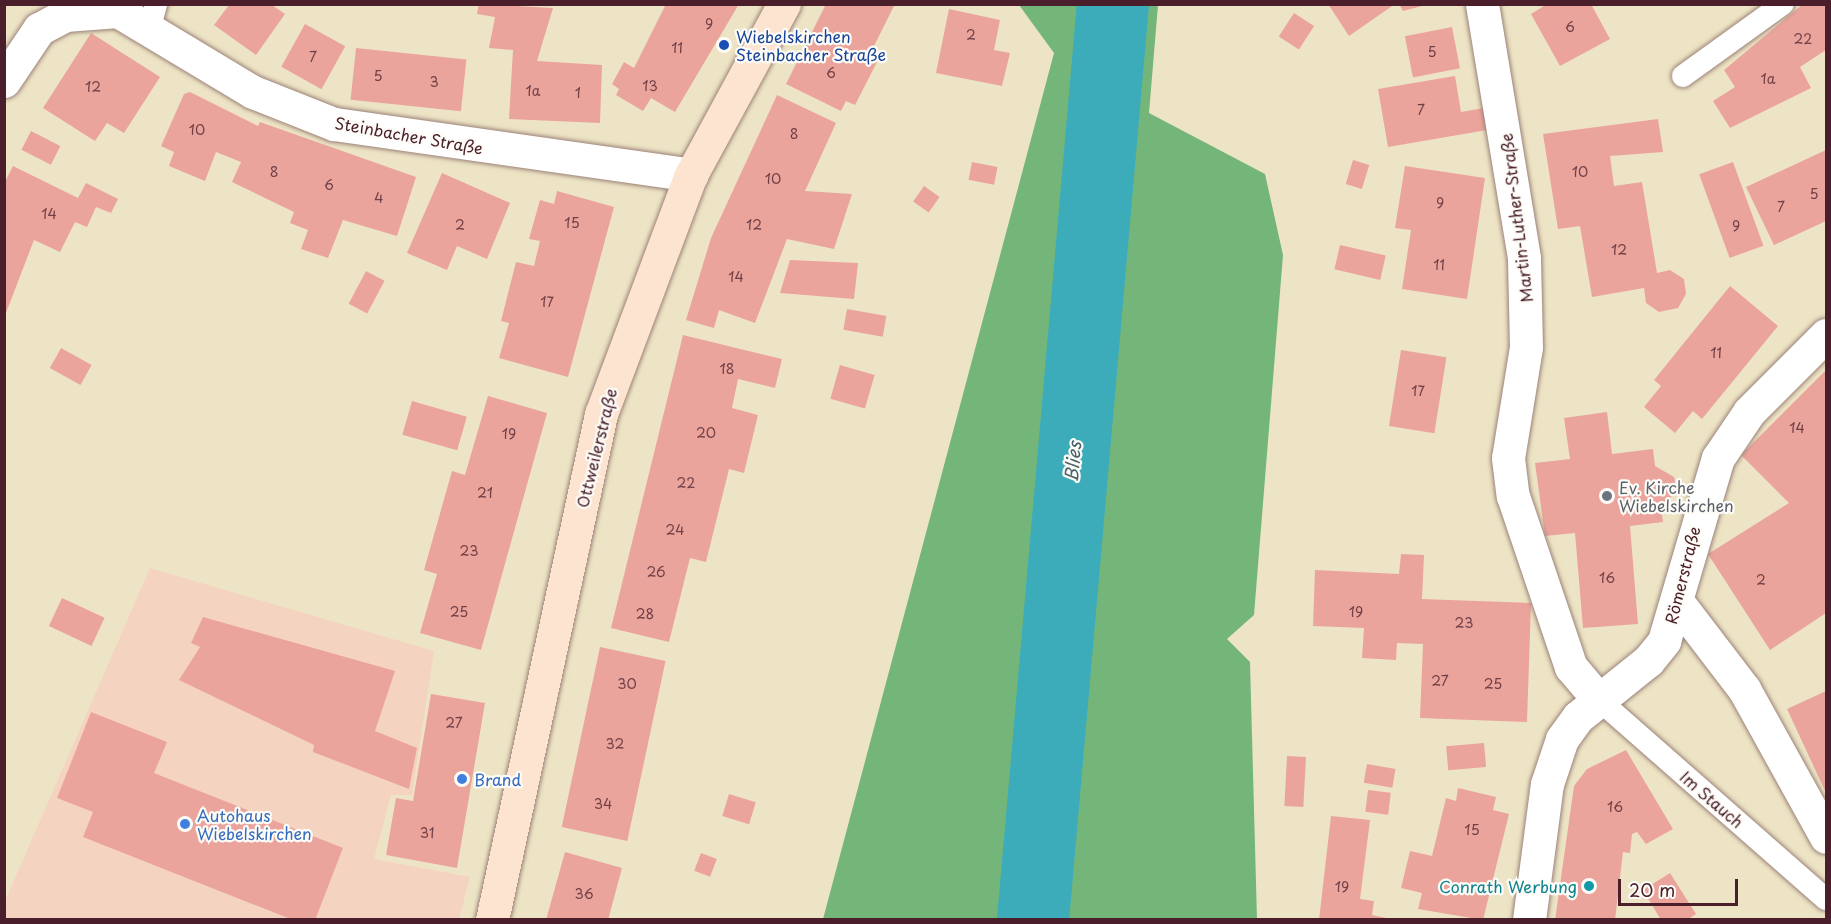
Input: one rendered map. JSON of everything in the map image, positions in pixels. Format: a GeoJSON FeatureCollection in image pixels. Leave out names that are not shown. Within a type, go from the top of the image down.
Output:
{"type":"FeatureCollection","features":[{"type":"Feature","properties":{"kind":"main road","name":"Ottweilerstraße"},"geometry":{"type":"LineString","coordinates":[[492,920],[601,414],[691,175],[783,4]]}},
{"type":"Feature","properties":{"kind":"street","name":"Martin-Luther-Straße"},"geometry":{"type":"LineString","coordinates":[[1482,4],[1524,259],[1526,347],[1508,458],[1513,496],[1571,667],[1598,699]]}},
{"type":"Feature","properties":{"kind":"street","name":"Steinbacher Straße"},"geometry":{"type":"LineString","coordinates":[[4,81],[39,29],[65,15],[118,11],[153,16],[253,92],[334,124],[691,175]]}},
{"type":"Feature","properties":{"kind":"street","name":"Römerstraße"},"geometry":{"type":"LineString","coordinates":[[1529,920],[1547,784],[1562,739],[1598,699],[1648,661],[1664,641],[1678,604],[1699,510],[1718,458],[1749,412],[1827,334]]}},
{"type":"Feature","properties":{"kind":"street"},"geometry":{"type":"LineString","coordinates":[[1678,604],[1744,689],[1827,837]]}},
{"type":"Feature","properties":{"kind":"lane"},"geometry":{"type":"LineString","coordinates":[[1683,76],[1783,4]]}},
{"type":"Feature","properties":{"kind":"lane","name":"Im Stauch"},"geometry":{"type":"LineString","coordinates":[[1598,699],[1827,899]]}},
{"type":"Feature","properties":{"kind":"shaded area"},"geometry":{"type":"Polygon","coordinates":[[[150,568],[434,651],[412,795],[391,795],[374,859],[470,877],[459,919],[5,920],[5,901],[150,568]]]}},
{"type":"Feature","properties":{"kind":"green space"},"geometry":{"type":"Polygon","coordinates":[[[1019,5],[1158,5],[1149,113],[1265,174],[1283,255],[1254,615],[1227,639],[1250,662],[1257,919],[823,919],[1054,53],[1019,5]]]}},
{"type":"Feature","properties":{"kind":"building"},"geometry":{"type":"Polygon","coordinates":[[[479,4],[553,8],[537,61],[602,65],[600,123],[509,119],[513,50],[489,48],[495,17],[477,14],[479,4]]]}},
{"type":"Feature","properties":{"kind":"building"},"geometry":{"type":"Polygon","coordinates":[[[666,4],[739,4],[675,112],[651,98],[643,111],[616,95],[619,89],[612,84],[624,62],[634,68],[666,4]]]}},
{"type":"Feature","properties":{"kind":"building"},"geometry":{"type":"Polygon","coordinates":[[[826,4],[895,4],[868,58],[877,62],[855,105],[846,101],[841,111],[786,84],[826,4]]]}},
{"type":"Feature","properties":{"kind":"building"},"geometry":{"type":"Polygon","coordinates":[[[1328,4],[1395,4],[1349,36],[1328,4]]]}},
{"type":"Feature","properties":{"kind":"building"},"geometry":{"type":"Polygon","coordinates":[[[1399,4],[1426,4],[1426,5],[1403,11],[1399,4]]]}},
{"type":"Feature","properties":{"kind":"building"},"geometry":{"type":"Polygon","coordinates":[[[1547,4],[1591,4],[1610,39],[1560,66],[1531,14],[1547,4]]]}},
{"type":"Feature","properties":{"kind":"building"},"geometry":{"type":"Polygon","coordinates":[[[1803,4],[1826,4],[1826,50],[1800,67],[1811,88],[1730,128],[1713,101],[1735,87],[1724,70],[1803,4]]]}},
{"type":"Feature","properties":{"kind":"building"},"geometry":{"type":"Polygon","coordinates":[[[229,5],[272,5],[285,14],[256,55],[214,25],[229,5]]]}},
{"type":"Feature","properties":{"kind":"building"},"geometry":{"type":"Polygon","coordinates":[[[949,9],[1000,20],[994,50],[1010,53],[1002,86],[936,73],[949,9]]]}},
{"type":"Feature","properties":{"kind":"building"},"geometry":{"type":"Polygon","coordinates":[[[1294,13],[1314,26],[1299,50],[1279,36],[1294,13]]]}},
{"type":"Feature","properties":{"kind":"building"},"geometry":{"type":"Polygon","coordinates":[[[305,24],[345,46],[321,89],[281,67],[305,24]]]}},
{"type":"Feature","properties":{"kind":"building"},"geometry":{"type":"Polygon","coordinates":[[[1452,27],[1460,68],[1413,77],[1405,36],[1452,27]]]}},
{"type":"Feature","properties":{"kind":"building"},"geometry":{"type":"Polygon","coordinates":[[[91,33],[160,77],[124,133],[107,123],[95,141],[43,108],[91,33]]]}},
{"type":"Feature","properties":{"kind":"building"},"geometry":{"type":"Polygon","coordinates":[[[356,48],[466,60],[461,111],[351,100],[356,48]]]}},
{"type":"Feature","properties":{"kind":"building"},"geometry":{"type":"Polygon","coordinates":[[[1455,76],[1461,112],[1484,108],[1487,130],[1388,147],[1378,89],[1455,76]]]}},
{"type":"Feature","properties":{"kind":"building"},"geometry":{"type":"Polygon","coordinates":[[[190,92],[258,126],[260,122],[416,177],[397,236],[343,220],[328,258],[301,249],[308,230],[290,223],[294,212],[232,182],[241,162],[216,152],[205,181],[169,166],[174,152],[161,146],[184,94],[190,92]]]}},
{"type":"Feature","properties":{"kind":"building"},"geometry":{"type":"Polygon","coordinates":[[[777,95],[836,123],[805,191],[852,194],[834,249],[787,239],[755,323],[719,310],[714,328],[686,320],[711,238],[777,95]]]}},
{"type":"Feature","properties":{"kind":"building"},"geometry":{"type":"Polygon","coordinates":[[[1658,119],[1663,152],[1610,156],[1614,186],[1642,182],[1657,273],[1670,270],[1684,279],[1686,294],[1678,308],[1659,312],[1646,303],[1644,288],[1592,297],[1580,226],[1558,229],[1543,134],[1658,119]]]}},
{"type":"Feature","properties":{"kind":"building"},"geometry":{"type":"Polygon","coordinates":[[[31,131],[60,146],[51,165],[21,150],[31,131]]]}},
{"type":"Feature","properties":{"kind":"building"},"geometry":{"type":"Polygon","coordinates":[[[1826,150],[1826,221],[1774,245],[1746,187],[1826,150]]]}},
{"type":"Feature","properties":{"kind":"building"},"geometry":{"type":"Polygon","coordinates":[[[1353,160],[1369,165],[1362,189],[1346,184],[1353,160]]]}},
{"type":"Feature","properties":{"kind":"building"},"geometry":{"type":"Polygon","coordinates":[[[972,162],[998,167],[994,185],[969,180],[972,162]]]}},
{"type":"Feature","properties":{"kind":"building"},"geometry":{"type":"Polygon","coordinates":[[[1733,162],[1763,246],[1730,258],[1699,174],[1733,162]]]}},
{"type":"Feature","properties":{"kind":"building"},"geometry":{"type":"Polygon","coordinates":[[[13,166],[78,198],[86,183],[118,199],[111,213],[96,207],[87,227],[75,222],[60,252],[34,240],[4,318],[4,184],[13,166]]]}},
{"type":"Feature","properties":{"kind":"building"},"geometry":{"type":"Polygon","coordinates":[[[1405,166],[1485,178],[1467,299],[1402,289],[1411,230],[1395,228],[1405,166]]]}},
{"type":"Feature","properties":{"kind":"building"},"geometry":{"type":"Polygon","coordinates":[[[442,173],[510,203],[487,259],[457,246],[447,270],[407,253],[442,173]]]}},
{"type":"Feature","properties":{"kind":"building"},"geometry":{"type":"Polygon","coordinates":[[[924,186],[940,197],[929,212],[913,202],[924,186]]]}},
{"type":"Feature","properties":{"kind":"building"},"geometry":{"type":"Polygon","coordinates":[[[557,191],[614,207],[568,377],[499,358],[509,323],[501,321],[516,262],[534,266],[540,241],[529,239],[540,200],[554,204],[557,191]]]}},
{"type":"Feature","properties":{"kind":"building"},"geometry":{"type":"Polygon","coordinates":[[[1340,245],[1386,256],[1380,280],[1334,269],[1340,245]]]}},
{"type":"Feature","properties":{"kind":"building"},"geometry":{"type":"Polygon","coordinates":[[[790,260],[858,263],[854,299],[780,293],[790,260]]]}},
{"type":"Feature","properties":{"kind":"building"},"geometry":{"type":"Polygon","coordinates":[[[366,271],[385,281],[367,314],[349,304],[366,271]]]}},
{"type":"Feature","properties":{"kind":"building"},"geometry":{"type":"Polygon","coordinates":[[[1730,286],[1778,326],[1702,419],[1693,411],[1675,433],[1644,407],[1661,386],[1654,380],[1730,286]]]}},
{"type":"Feature","properties":{"kind":"building"},"geometry":{"type":"Polygon","coordinates":[[[847,309],[886,316],[883,337],[843,330],[847,309]]]}},
{"type":"Feature","properties":{"kind":"building"},"geometry":{"type":"Polygon","coordinates":[[[683,335],[782,359],[775,388],[738,379],[732,408],[758,415],[744,473],[729,469],[706,562],[690,558],[669,642],[611,628],[683,335]]]}},
{"type":"Feature","properties":{"kind":"building"},"geometry":{"type":"Polygon","coordinates":[[[61,348],[92,365],[80,385],[50,368],[61,348]]]}},
{"type":"Feature","properties":{"kind":"building"},"geometry":{"type":"Polygon","coordinates":[[[1401,350],[1446,357],[1434,433],[1389,426],[1401,350]]]}},
{"type":"Feature","properties":{"kind":"building"},"geometry":{"type":"Polygon","coordinates":[[[840,365],[875,375],[865,409],[830,399],[840,365]]]}},
{"type":"Feature","properties":{"kind":"building"},"geometry":{"type":"Polygon","coordinates":[[[1826,370],[1826,613],[1770,650],[1708,554],[1789,503],[1741,455],[1826,370]]]}},
{"type":"Feature","properties":{"kind":"building"},"geometry":{"type":"Polygon","coordinates":[[[488,396],[547,413],[481,650],[420,633],[437,574],[424,570],[452,471],[465,475],[488,396]]]}},
{"type":"Feature","properties":{"kind":"building"},"geometry":{"type":"Polygon","coordinates":[[[412,401],[467,417],[457,450],[402,435],[412,401]]]}},
{"type":"Feature","properties":{"kind":"building"},"geometry":{"type":"Polygon","coordinates":[[[1607,412],[1612,454],[1653,449],[1655,466],[1674,477],[1677,490],[1661,508],[1663,522],[1630,526],[1638,624],[1583,628],[1575,533],[1545,536],[1535,463],[1570,459],[1564,418],[1607,412]]]}},
{"type":"Feature","properties":{"kind":"building"},"geometry":{"type":"Polygon","coordinates":[[[1401,554],[1424,555],[1422,599],[1531,603],[1527,722],[1420,718],[1423,644],[1397,643],[1396,660],[1362,658],[1364,628],[1313,626],[1315,570],[1399,574],[1401,554]]]}},
{"type":"Feature","properties":{"kind":"building"},"geometry":{"type":"Polygon","coordinates":[[[62,598],[105,618],[91,646],[49,626],[62,598]]]}},
{"type":"Feature","properties":{"kind":"building"},"geometry":{"type":"Polygon","coordinates":[[[203,617],[395,671],[375,731],[417,748],[409,789],[313,752],[314,745],[179,680],[200,647],[191,643],[203,617]]]}},
{"type":"Feature","properties":{"kind":"building"},"geometry":{"type":"Polygon","coordinates":[[[600,647],[666,661],[627,841],[562,827],[600,647]]]}},
{"type":"Feature","properties":{"kind":"building"},"geometry":{"type":"Polygon","coordinates":[[[1826,691],[1826,793],[1787,709],[1826,691]]]}},
{"type":"Feature","properties":{"kind":"building"},"geometry":{"type":"Polygon","coordinates":[[[431,694],[485,703],[457,868],[386,855],[396,798],[413,801],[431,694]]]}},
{"type":"Feature","properties":{"kind":"building","name":"Autohaus Wiebelskirchen"},"geometry":{"type":"Polygon","coordinates":[[[91,712],[167,742],[154,773],[343,848],[315,920],[293,920],[83,837],[93,812],[57,798],[91,712]]]}},
{"type":"Feature","properties":{"kind":"building"},"geometry":{"type":"Polygon","coordinates":[[[1484,743],[1486,767],[1448,770],[1446,746],[1484,743]]]}},
{"type":"Feature","properties":{"kind":"building"},"geometry":{"type":"Polygon","coordinates":[[[1626,750],[1673,829],[1646,844],[1637,832],[1632,834],[1630,853],[1623,852],[1615,920],[1555,920],[1574,786],[1587,769],[1626,750]]]}},
{"type":"Feature","properties":{"kind":"building"},"geometry":{"type":"Polygon","coordinates":[[[1287,756],[1306,757],[1303,807],[1284,806],[1287,756]]]}},
{"type":"Feature","properties":{"kind":"building"},"geometry":{"type":"Polygon","coordinates":[[[1367,764],[1396,769],[1392,788],[1364,783],[1367,764]]]}},
{"type":"Feature","properties":{"kind":"building"},"geometry":{"type":"Polygon","coordinates":[[[1458,788],[1496,797],[1493,810],[1509,814],[1483,920],[1418,909],[1422,893],[1401,888],[1410,851],[1432,856],[1446,798],[1456,801],[1458,788]]]}},
{"type":"Feature","properties":{"kind":"building"},"geometry":{"type":"Polygon","coordinates":[[[1368,790],[1391,793],[1388,815],[1365,812],[1368,790]]]}},
{"type":"Feature","properties":{"kind":"building"},"geometry":{"type":"Polygon","coordinates":[[[729,794],[756,802],[749,824],[722,816],[729,794]]]}},
{"type":"Feature","properties":{"kind":"building"},"geometry":{"type":"Polygon","coordinates":[[[1331,816],[1370,820],[1360,899],[1374,901],[1372,915],[1396,920],[1319,920],[1331,816]]]}},
{"type":"Feature","properties":{"kind":"building"},"geometry":{"type":"Polygon","coordinates":[[[565,852],[622,868],[608,920],[546,920],[565,852]]]}},
{"type":"Feature","properties":{"kind":"building"},"geometry":{"type":"Polygon","coordinates":[[[701,853],[717,859],[710,877],[694,871],[701,853]]]}},
{"type":"Feature","properties":{"kind":"building"},"geometry":{"type":"Polygon","coordinates":[[[1670,873],[1696,914],[1687,920],[1661,920],[1643,890],[1670,873]]]}},
{"type":"Feature","properties":{"kind":"waterway","name":"Blies"},"geometry":{"type":"LineString","coordinates":[[1033,920],[1113,4]]}},
{"type":"Feature","properties":{"kind":"place","name":"Wiebelskirchen Steinbacher Straße"},"geometry":{"type":"Point","coordinates":[724,45]}},
{"type":"Feature","properties":{"kind":"place","name":"Ev. Kirche Wiebelskirchen"},"geometry":{"type":"Point","coordinates":[1607,496]}},
{"type":"Feature","properties":{"kind":"place","name":"Brand"},"geometry":{"type":"Point","coordinates":[462,779]}},
{"type":"Feature","properties":{"kind":"place","name":"Autohaus Wiebelskirchen"},"geometry":{"type":"Point","coordinates":[185,824]}},
{"type":"Feature","properties":{"kind":"place","name":"Conrath Werbung"},"geometry":{"type":"Point","coordinates":[1589,886]}}]}
